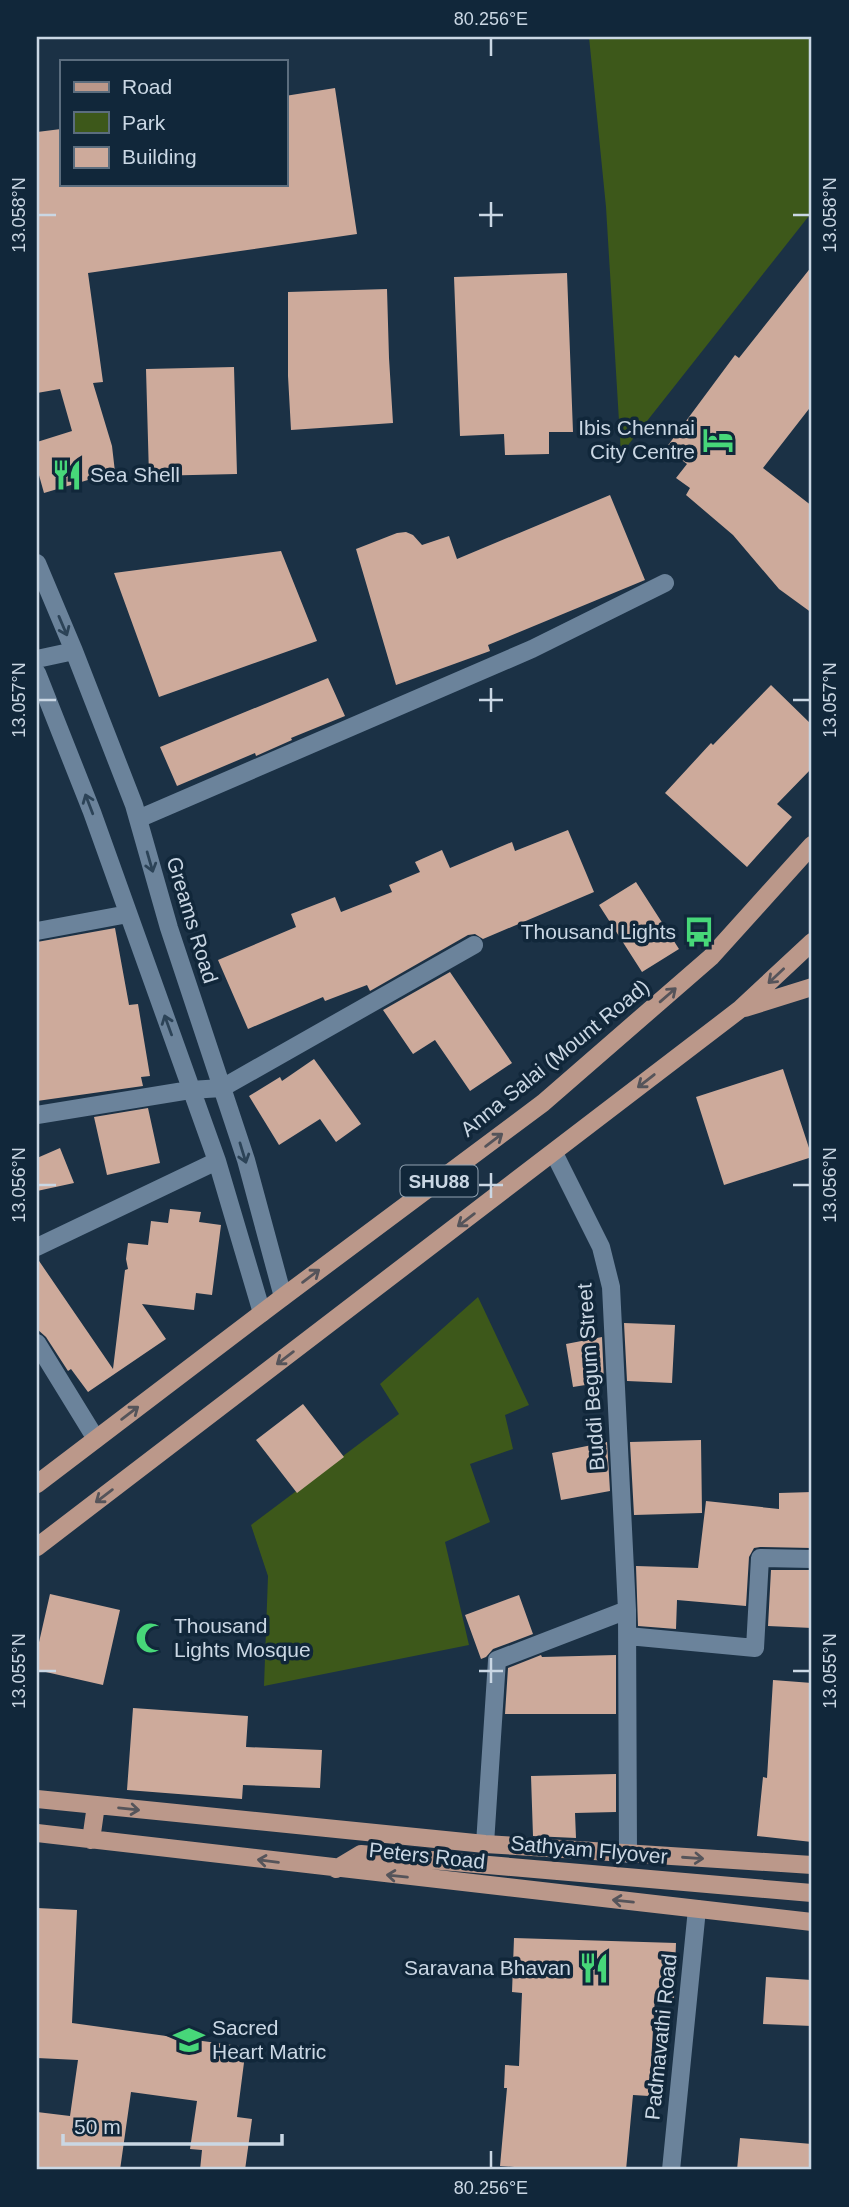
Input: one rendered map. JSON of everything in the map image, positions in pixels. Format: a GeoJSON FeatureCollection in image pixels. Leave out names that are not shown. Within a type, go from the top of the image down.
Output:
{"type":"FeatureCollection","features":[{"type":"Feature","properties":{"kind":"main road","name":"Anna Salai (Mount Road)"},"geometry":{"type":"LineString","coordinates":[[37,1485],[553,1094],[711,957],[812,846]]}},
{"type":"Feature","properties":{"kind":"main road","name":"SHU88"},"geometry":{"type":"LineString","coordinates":[[37,1547],[739,1010],[812,942]]}},
{"type":"Feature","properties":{"kind":"main road"},"geometry":{"type":"LineString","coordinates":[[739,1010],[812,987]]}},
{"type":"Feature","properties":{"kind":"main road","name":"Peters Road"},"geometry":{"type":"LineString","coordinates":[[37,1799],[485,1844],[812,1865]]}},
{"type":"Feature","properties":{"kind":"main road"},"geometry":{"type":"LineString","coordinates":[[90,1840],[96,1805]]}},
{"type":"Feature","properties":{"kind":"main road"},"geometry":{"type":"LineString","coordinates":[[332,1830],[361,1854],[336,1869]]}},
{"type":"Feature","properties":{"kind":"main road","name":"Peters Road"},"geometry":{"type":"LineString","coordinates":[[37,1833],[812,1922]]}},
{"type":"Feature","properties":{"kind":"main road","name":"Sathyam Flyover"},"geometry":{"type":"LineString","coordinates":[[361,1854],[812,1894]]}},
{"type":"Feature","properties":{"kind":"street","name":"Greams Road"},"geometry":{"type":"LineString","coordinates":[[37,563],[74,651],[138,819],[169,928],[246,1160],[283,1297]]}},
{"type":"Feature","properties":{"kind":"street"},"geometry":{"type":"LineString","coordinates":[[138,819],[532,649],[665,583]]}},
{"type":"Feature","properties":{"kind":"street"},"geometry":{"type":"LineString","coordinates":[[37,659],[74,651]]}},
{"type":"Feature","properties":{"kind":"street"},"geometry":{"type":"LineString","coordinates":[[37,673],[92,812],[217,1161],[262,1313]]}},
{"type":"Feature","properties":{"kind":"street"},"geometry":{"type":"LineString","coordinates":[[37,931],[128,915]]}},
{"type":"Feature","properties":{"kind":"street"},"geometry":{"type":"LineString","coordinates":[[37,1115],[190,1090],[222,1088],[474,944]]}},
{"type":"Feature","properties":{"kind":"street","name":"Buddi Begum Street"},"geometry":{"type":"LineString","coordinates":[[554,1153],[601,1247],[611,1287],[628,1636],[628,1854]]}},
{"type":"Feature","properties":{"kind":"street"},"geometry":{"type":"LineString","coordinates":[[37,1247],[217,1161]]}},
{"type":"Feature","properties":{"kind":"street"},"geometry":{"type":"LineString","coordinates":[[37,1343],[96,1439]]}},
{"type":"Feature","properties":{"kind":"street"},"geometry":{"type":"LineString","coordinates":[[628,1636],[755,1648],[760,1558],[812,1559]]}},
{"type":"Feature","properties":{"kind":"street"},"geometry":{"type":"LineString","coordinates":[[485,1844],[497,1661],[627,1610]]}},
{"type":"Feature","properties":{"kind":"street","name":"Padmavathi Road"},"geometry":{"type":"LineString","coordinates":[[671,2170],[697,1909]]}},
{"type":"Feature","properties":{"kind":"green space"},"geometry":{"type":"Polygon","coordinates":[[[589,37],[812,37],[812,212],[621,454],[606,207],[589,37]]]}},
{"type":"Feature","properties":{"kind":"green space"},"geometry":{"type":"Polygon","coordinates":[[[478,1297],[529,1405],[505,1415],[513,1449],[470,1464],[490,1522],[445,1542],[469,1645],[264,1686],[268,1576],[251,1525],[399,1414],[380,1384],[478,1297]]]}},
{"type":"Feature","properties":{"kind":"building"},"geometry":{"type":"Polygon","coordinates":[[[335,88],[357,234],[88,273],[103,382],[93,383],[112,446],[115,472],[44,493],[37,468],[37,442],[72,431],[60,389],[37,393],[37,132],[60,129],[60,186],[287,186],[287,96],[335,88]]]}},
{"type":"Feature","properties":{"kind":"building","name":"Ibis Chennai City Centre"},"geometry":{"type":"Polygon","coordinates":[[[812,266],[812,405],[763,468],[812,506],[812,613],[779,589],[733,535],[686,495],[690,488],[676,478],[687,464],[666,448],[735,355],[739,358],[812,266]]]}},
{"type":"Feature","properties":{"kind":"building"},"geometry":{"type":"Polygon","coordinates":[[[567,273],[573,432],[549,432],[549,454],[505,455],[504,434],[460,436],[454,277],[567,273]]]}},
{"type":"Feature","properties":{"kind":"building"},"geometry":{"type":"Polygon","coordinates":[[[387,289],[393,423],[291,430],[288,292],[387,289]]]}},
{"type":"Feature","properties":{"kind":"building"},"geometry":{"type":"Polygon","coordinates":[[[234,367],[237,474],[149,476],[146,369],[234,367]]]}},
{"type":"Feature","properties":{"kind":"building"},"geometry":{"type":"Polygon","coordinates":[[[610,495],[645,580],[488,645],[490,651],[396,685],[356,549],[397,533],[406,532],[413,535],[422,545],[449,536],[457,559],[610,495]]]}},
{"type":"Feature","properties":{"kind":"building"},"geometry":{"type":"Polygon","coordinates":[[[281,551],[317,641],[159,697],[114,573],[281,551]]]}},
{"type":"Feature","properties":{"kind":"building"},"geometry":{"type":"Polygon","coordinates":[[[328,678],[345,716],[256,756],[255,753],[177,786],[160,747],[328,678]]]}},
{"type":"Feature","properties":{"kind":"building"},"geometry":{"type":"Polygon","coordinates":[[[771,685],[812,725],[812,768],[777,804],[792,817],[747,867],[665,793],[711,743],[713,745],[771,685]]]}},
{"type":"Feature","properties":{"kind":"building"},"geometry":{"type":"Polygon","coordinates":[[[568,830],[594,892],[483,939],[475,934],[468,935],[370,991],[367,985],[325,1001],[323,997],[248,1029],[218,960],[296,927],[291,914],[335,897],[341,912],[392,892],[389,885],[420,872],[415,862],[442,850],[450,868],[512,842],[515,851],[568,830]]]}},
{"type":"Feature","properties":{"kind":"building"},"geometry":{"type":"Polygon","coordinates":[[[636,882],[679,949],[642,972],[599,905],[636,882]]]}},
{"type":"Feature","properties":{"kind":"building"},"geometry":{"type":"Polygon","coordinates":[[[115,928],[129,1005],[138,1004],[150,1076],[141,1077],[143,1086],[37,1101],[37,942],[115,928]]]}},
{"type":"Feature","properties":{"kind":"building"},"geometry":{"type":"Polygon","coordinates":[[[450,972],[512,1063],[470,1091],[435,1040],[413,1054],[383,1010],[450,972]]]}},
{"type":"Feature","properties":{"kind":"building"},"geometry":{"type":"Polygon","coordinates":[[[314,1059],[361,1124],[336,1142],[320,1119],[279,1145],[249,1096],[280,1077],[282,1081],[314,1059]]]}},
{"type":"Feature","properties":{"kind":"building"},"geometry":{"type":"Polygon","coordinates":[[[783,1069],[812,1157],[724,1185],[696,1097],[783,1069]]]}},
{"type":"Feature","properties":{"kind":"building"},"geometry":{"type":"Polygon","coordinates":[[[148,1108],[160,1163],[107,1175],[94,1117],[148,1108]]]}},
{"type":"Feature","properties":{"kind":"building"},"geometry":{"type":"Polygon","coordinates":[[[60,1148],[74,1183],[37,1191],[37,1158],[60,1148]]]}},
{"type":"Feature","properties":{"kind":"building"},"geometry":{"type":"Polygon","coordinates":[[[170,1209],[201,1212],[199,1222],[221,1225],[212,1295],[196,1293],[194,1310],[142,1304],[166,1339],[88,1392],[71,1369],[68,1371],[46,1337],[37,1329],[37,1258],[113,1369],[125,1270],[128,1269],[128,1243],[148,1245],[151,1221],[168,1223],[170,1209]]]}},
{"type":"Feature","properties":{"kind":"building"},"geometry":{"type":"Polygon","coordinates":[[[624,1323],[675,1325],[672,1383],[627,1381],[624,1323]]]}},
{"type":"Feature","properties":{"kind":"building"},"geometry":{"type":"Polygon","coordinates":[[[602,1337],[604,1382],[573,1387],[566,1344],[602,1337]]]}},
{"type":"Feature","properties":{"kind":"building"},"geometry":{"type":"Polygon","coordinates":[[[303,1404],[344,1457],[297,1493],[256,1440],[303,1404]]]}},
{"type":"Feature","properties":{"kind":"building"},"geometry":{"type":"Polygon","coordinates":[[[701,1440],[702,1513],[634,1515],[630,1442],[701,1440]]]}},
{"type":"Feature","properties":{"kind":"building"},"geometry":{"type":"Polygon","coordinates":[[[607,1442],[610,1491],[561,1500],[552,1453],[607,1442]]]}},
{"type":"Feature","properties":{"kind":"building"},"geometry":{"type":"Polygon","coordinates":[[[812,1492],[812,1548],[754,1548],[749,1557],[746,1606],[677,1600],[676,1629],[638,1626],[636,1566],[698,1568],[706,1501],[779,1509],[779,1493],[812,1492]]]}},
{"type":"Feature","properties":{"kind":"building"},"geometry":{"type":"Polygon","coordinates":[[[771,1570],[812,1570],[812,1628],[768,1626],[771,1570]]]}},
{"type":"Feature","properties":{"kind":"building"},"geometry":{"type":"Polygon","coordinates":[[[50,1594],[120,1610],[103,1685],[37,1670],[37,1651],[50,1594]]]}},
{"type":"Feature","properties":{"kind":"building"},"geometry":{"type":"Polygon","coordinates":[[[519,1595],[533,1634],[493,1649],[481,1659],[465,1615],[519,1595]]]}},
{"type":"Feature","properties":{"kind":"building"},"geometry":{"type":"Polygon","coordinates":[[[541,1655],[616,1655],[616,1714],[505,1714],[508,1668],[541,1655]]]}},
{"type":"Feature","properties":{"kind":"building"},"geometry":{"type":"Polygon","coordinates":[[[773,1680],[812,1683],[812,1842],[757,1836],[763,1777],[767,1778],[773,1680]]]}},
{"type":"Feature","properties":{"kind":"building"},"geometry":{"type":"Polygon","coordinates":[[[133,1708],[248,1716],[246,1747],[322,1750],[320,1788],[243,1785],[242,1799],[127,1790],[133,1708]]]}},
{"type":"Feature","properties":{"kind":"building"},"geometry":{"type":"Polygon","coordinates":[[[616,1774],[616,1812],[575,1813],[576,1838],[533,1836],[531,1776],[616,1774]]]}},
{"type":"Feature","properties":{"kind":"building"},"geometry":{"type":"Polygon","coordinates":[[[37,1908],[77,1910],[72,2023],[246,2047],[237,2117],[252,2119],[245,2170],[200,2170],[202,2150],[190,2149],[197,2101],[131,2092],[120,2170],[37,2170],[37,2112],[70,2116],[78,2060],[37,2058],[37,1908]]]}},
{"type":"Feature","properties":{"kind":"building"},"geometry":{"type":"Polygon","coordinates":[[[514,1938],[676,1943],[674,1998],[655,1997],[649,2096],[633,2095],[626,2170],[553,2170],[500,2166],[507,2088],[504,2088],[505,2065],[519,2066],[522,1993],[512,1992],[514,1938]]]}},
{"type":"Feature","properties":{"kind":"building"},"geometry":{"type":"Polygon","coordinates":[[[766,1977],[812,1980],[812,2026],[763,2024],[766,1977]]]}},
{"type":"Feature","properties":{"kind":"building"},"geometry":{"type":"Polygon","coordinates":[[[740,2138],[812,2144],[812,2170],[737,2170],[740,2138]]]}},
{"type":"Feature","properties":{"kind":"place","name":"Ibis Chennai City Centre"},"geometry":{"type":"Point","coordinates":[718,440]}},
{"type":"Feature","properties":{"kind":"place","name":"Sea Shell"},"geometry":{"type":"Point","coordinates":[67,475]}},
{"type":"Feature","properties":{"kind":"place","name":"Thousand Lights"},"geometry":{"type":"Point","coordinates":[699,932]}},
{"type":"Feature","properties":{"kind":"place","name":"Thousand Lights Mosque"},"geometry":{"type":"Point","coordinates":[151,1638]}},
{"type":"Feature","properties":{"kind":"place","name":"Saravana Bhavan"},"geometry":{"type":"Point","coordinates":[594,1968]}},
{"type":"Feature","properties":{"kind":"place","name":"Sacred Heart Matric"},"geometry":{"type":"Point","coordinates":[189,2040]}}]}
